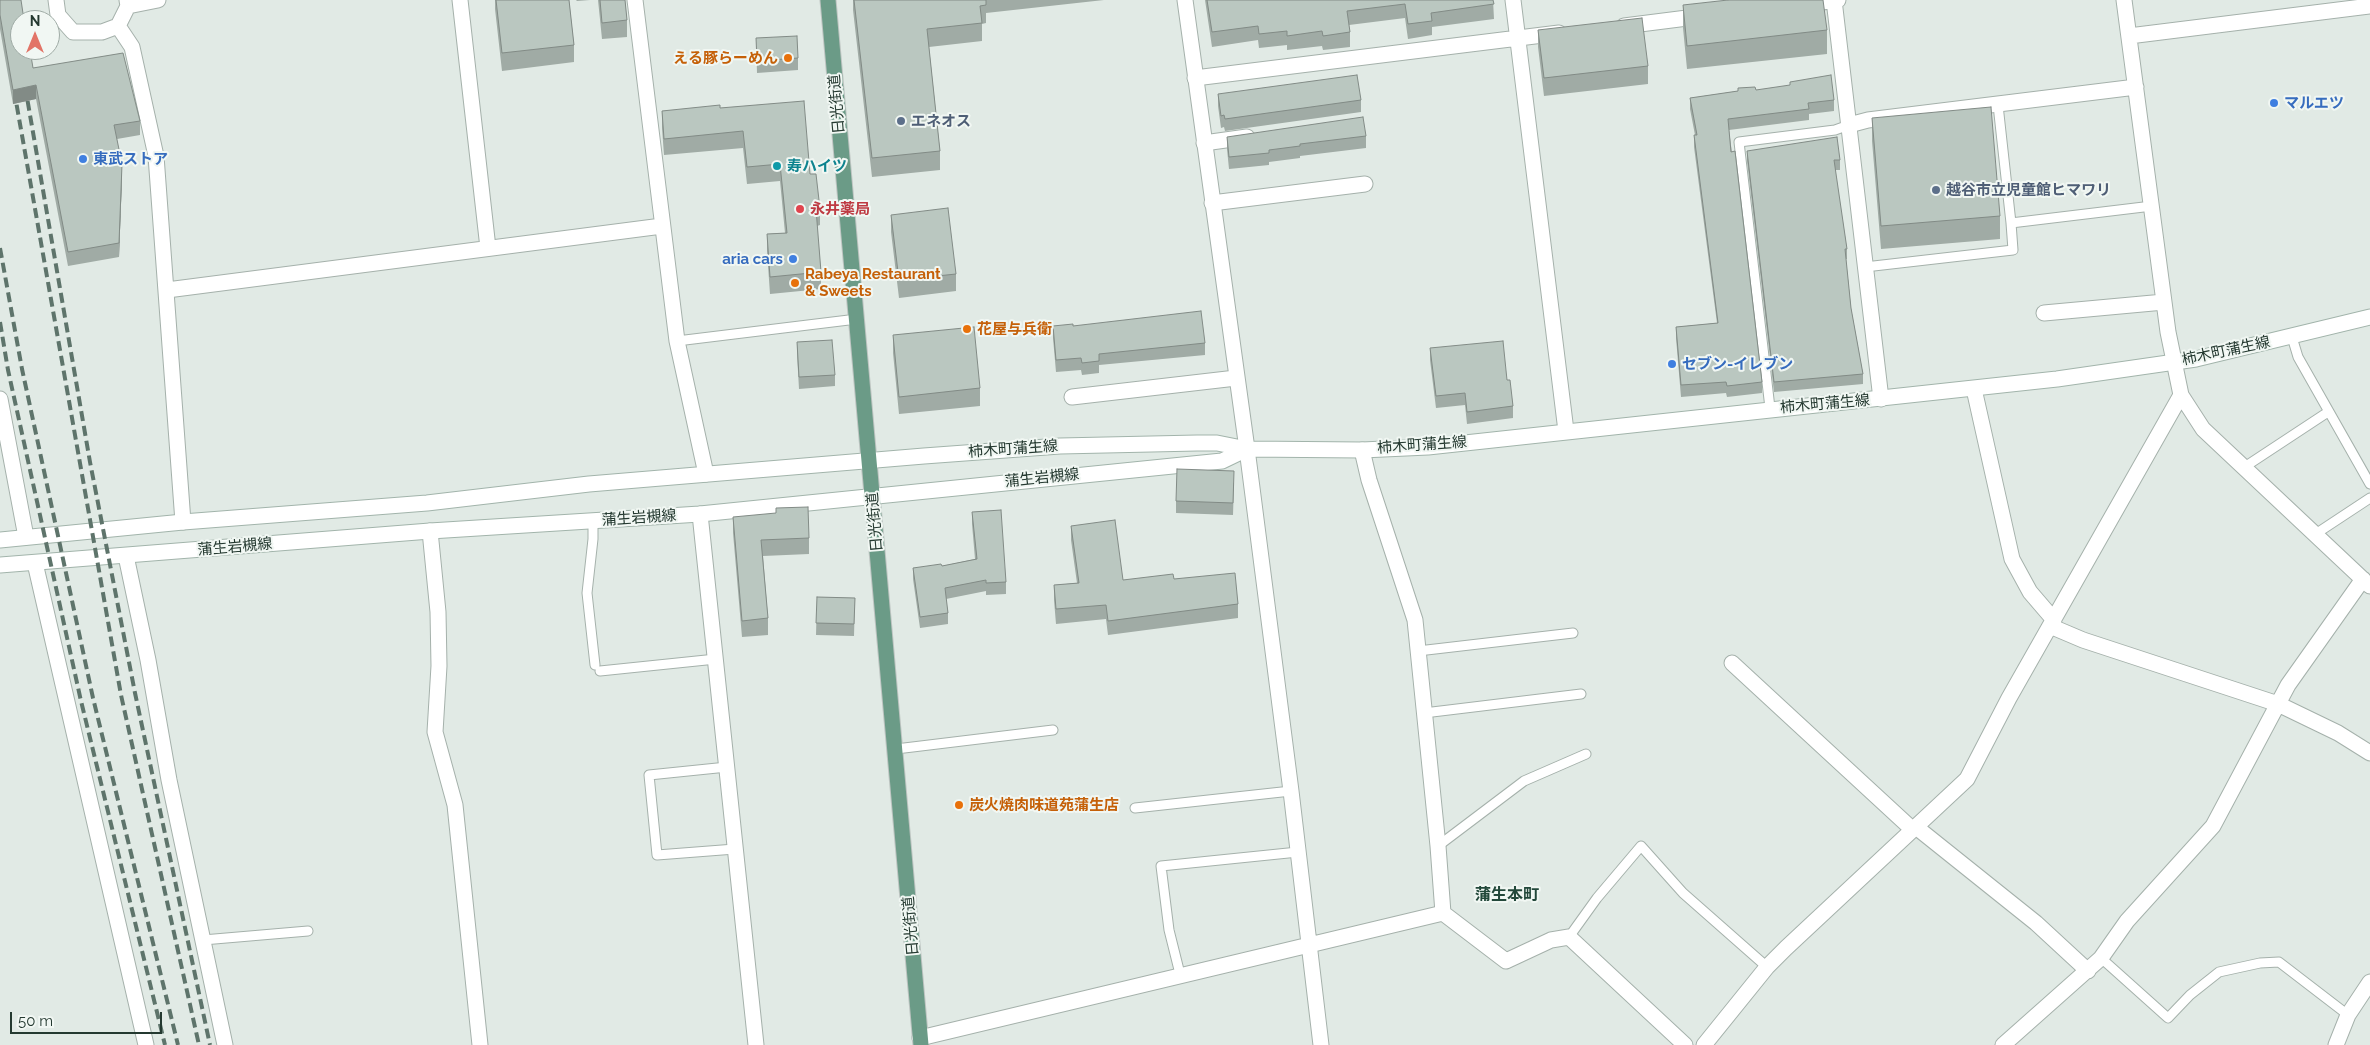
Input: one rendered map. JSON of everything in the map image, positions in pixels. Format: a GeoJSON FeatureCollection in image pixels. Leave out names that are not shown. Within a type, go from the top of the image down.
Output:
{"type":"FeatureCollection","features":[{"type":"Feature","properties":{"kind":"main road","name":"日光街道"},"geometry":{"type":"LineString","coordinates":[[828,0],[896,748],[920,1041]]}},
{"type":"Feature","properties":{"kind":"street"},"geometry":{"type":"LineString","coordinates":[[56,0],[58,15],[73,32],[102,32],[118,26],[127,3],[158,0]]}},
{"type":"Feature","properties":{"kind":"street"},"geometry":{"type":"LineString","coordinates":[[460,0],[488,248]]}},
{"type":"Feature","properties":{"kind":"street"},"geometry":{"type":"LineString","coordinates":[[635,0],[677,341],[706,474]]}},
{"type":"Feature","properties":{"kind":"street"},"geometry":{"type":"LineString","coordinates":[[1185,0],[1291,790],[1321,1045]]}},
{"type":"Feature","properties":{"kind":"street"},"geometry":{"type":"LineString","coordinates":[[1513,0],[1566,431]]}},
{"type":"Feature","properties":{"kind":"street"},"geometry":{"type":"LineString","coordinates":[[1787,6],[1835,0],[1880,399]]}},
{"type":"Feature","properties":{"kind":"street"},"geometry":{"type":"LineString","coordinates":[[2003,1045],[2102,958],[2126,922],[2213,826],[2278,704],[2314,646],[2366,583],[2203,430],[2181,395],[2164,302],[2124,0]]}},
{"type":"Feature","properties":{"kind":"street"},"geometry":{"type":"LineString","coordinates":[[2129,36],[2370,6]]}},
{"type":"Feature","properties":{"kind":"street"},"geometry":{"type":"LineString","coordinates":[[1606,28],[1721,14]]}},
{"type":"Feature","properties":{"kind":"street"},"geometry":{"type":"LineString","coordinates":[[118,26],[132,47],[156,156],[183,522]]}},
{"type":"Feature","properties":{"kind":"street"},"geometry":{"type":"LineString","coordinates":[[1195,78],[1577,31]]}},
{"type":"Feature","properties":{"kind":"street"},"geometry":{"type":"LineString","coordinates":[[1849,125],[1868,120],[2136,87]]}},
{"type":"Feature","properties":{"kind":"street"},"geometry":{"type":"LineString","coordinates":[[1204,143],[1262,135]]}},
{"type":"Feature","properties":{"kind":"street"},"geometry":{"type":"LineString","coordinates":[[1212,203],[1366,184]]}},
{"type":"Feature","properties":{"kind":"street"},"geometry":{"type":"LineString","coordinates":[[166,290],[662,226]]}},
{"type":"Feature","properties":{"kind":"street"},"geometry":{"type":"LineString","coordinates":[[2044,313],[2164,302]]}},
{"type":"Feature","properties":{"kind":"street","name":"柿木町蒲生線"},"geometry":{"type":"LineString","coordinates":[[1274,448],[1362,450],[1428,447],[1770,408],[1974,389],[2174,362],[2292,337],[2370,317]]}},
{"type":"Feature","properties":{"kind":"street"},"geometry":{"type":"LineString","coordinates":[[1072,397],[1236,378]]}},
{"type":"Feature","properties":{"kind":"street"},"geometry":{"type":"LineString","coordinates":[[1974,389],[2012,559],[2030,592],[2052,623],[2083,640],[2278,704],[2338,733],[2370,753]]}},
{"type":"Feature","properties":{"kind":"street"},"geometry":{"type":"LineString","coordinates":[[1704,1045],[1767,967],[1967,779],[2052,623],[2181,395]]}},
{"type":"Feature","properties":{"kind":"street"},"geometry":{"type":"LineString","coordinates":[[0,400],[26,537]]}},
{"type":"Feature","properties":{"kind":"street","name":"柿木町蒲生線"},"geometry":{"type":"LineString","coordinates":[[870,461],[1060,446],[1217,443],[1246,449]]}},
{"type":"Feature","properties":{"kind":"street","name":"蒲生岩槻線"},"geometry":{"type":"LineString","coordinates":[[0,565],[430,531],[700,514],[1222,461],[1246,449],[1274,448]]}},
{"type":"Feature","properties":{"kind":"street"},"geometry":{"type":"LineString","coordinates":[[1362,450],[1368,480],[1414,620],[1438,846],[1443,913],[1506,961],[1551,940],[1569,937],[1685,1045]]}},
{"type":"Feature","properties":{"kind":"street","name":"蒲生岩槻線"},"geometry":{"type":"LineString","coordinates":[[0,540],[183,522],[427,502],[589,484],[870,461]]}},
{"type":"Feature","properties":{"kind":"street"},"geometry":{"type":"LineString","coordinates":[[700,514],[756,1045]]}},
{"type":"Feature","properties":{"kind":"street"},"geometry":{"type":"LineString","coordinates":[[430,531],[439,621],[440,666],[435,732],[455,805],[480,1045]]}},
{"type":"Feature","properties":{"kind":"street"},"geometry":{"type":"LineString","coordinates":[[126,556],[148,660],[169,780],[225,1045]]}},
{"type":"Feature","properties":{"kind":"street"},"geometry":{"type":"LineString","coordinates":[[35,563],[146,1045]]}},
{"type":"Feature","properties":{"kind":"street"},"geometry":{"type":"LineString","coordinates":[[1732,663],[1914,829],[2036,923],[2088,970]]}},
{"type":"Feature","properties":{"kind":"street"},"geometry":{"type":"LineString","coordinates":[[920,1041],[1180,974],[1443,913]]}},
{"type":"Feature","properties":{"kind":"street"},"geometry":{"type":"LineString","coordinates":[[2336,1045],[2348,1015],[2370,982]]}},
{"type":"Feature","properties":{"kind":"lane"},"geometry":{"type":"LineString","coordinates":[[1865,267],[2013,250],[1998,105]]}},
{"type":"Feature","properties":{"kind":"lane"},"geometry":{"type":"LineString","coordinates":[[1770,408],[1739,142],[1835,130],[1849,125]]}},
{"type":"Feature","properties":{"kind":"lane"},"geometry":{"type":"LineString","coordinates":[[2010,223],[2152,206]]}},
{"type":"Feature","properties":{"kind":"lane"},"geometry":{"type":"LineString","coordinates":[[677,341],[857,320]]}},
{"type":"Feature","properties":{"kind":"lane"},"geometry":{"type":"LineString","coordinates":[[2292,337],[2298,357],[2370,484]]}},
{"type":"Feature","properties":{"kind":"lane"},"geometry":{"type":"LineString","coordinates":[[2243,468],[2328,412]]}},
{"type":"Feature","properties":{"kind":"lane"},"geometry":{"type":"LineString","coordinates":[[2314,535],[2370,498]]}},
{"type":"Feature","properties":{"kind":"lane"},"geometry":{"type":"LineString","coordinates":[[593,522],[593,540],[587,593],[598,668],[716,659]]}},
{"type":"Feature","properties":{"kind":"lane"},"geometry":{"type":"LineString","coordinates":[[1418,652],[1573,633]]}},
{"type":"Feature","properties":{"kind":"lane"},"geometry":{"type":"LineString","coordinates":[[1424,713],[1581,694]]}},
{"type":"Feature","properties":{"kind":"lane"},"geometry":{"type":"LineString","coordinates":[[896,748],[1053,730]]}},
{"type":"Feature","properties":{"kind":"lane"},"geometry":{"type":"LineString","coordinates":[[1438,846],[1524,781],[1586,754]]}},
{"type":"Feature","properties":{"kind":"lane"},"geometry":{"type":"LineString","coordinates":[[727,767],[649,775],[657,855],[735,849]]}},
{"type":"Feature","properties":{"kind":"lane"},"geometry":{"type":"LineString","coordinates":[[1135,808],[1291,790]]}},
{"type":"Feature","properties":{"kind":"lane"},"geometry":{"type":"LineString","coordinates":[[1569,937],[1597,898],[1641,846],[1683,893],[1767,967]]}},
{"type":"Feature","properties":{"kind":"lane"},"geometry":{"type":"LineString","coordinates":[[1180,974],[1169,930],[1161,866],[1298,852]]}},
{"type":"Feature","properties":{"kind":"lane"},"geometry":{"type":"LineString","coordinates":[[203,940],[308,931]]}},
{"type":"Feature","properties":{"kind":"lane"},"geometry":{"type":"LineString","coordinates":[[2102,958],[2168,1018],[2190,995],[2219,972],[2260,963],[2278,962],[2348,1015]]}},
{"type":"Feature","properties":{"kind":"building","name":"東武ストア"},"geometry":{"type":"Polygon","coordinates":[[[0,0],[21,0],[22,10],[10,10],[10,60],[32,60],[33,68],[123,53],[140,121],[114,125],[122,164],[119,243],[68,252],[36,85],[13,90],[0,15],[0,0]]]}},
{"type":"Feature","properties":{"kind":"building"},"geometry":{"type":"Polygon","coordinates":[[[496,0],[569,0],[574,45],[502,53],[496,0]]]}},
{"type":"Feature","properties":{"kind":"building"},"geometry":{"type":"Polygon","coordinates":[[[600,0],[625,0],[627,20],[602,23],[600,0]]]}},
{"type":"Feature","properties":{"kind":"building"},"geometry":{"type":"Polygon","coordinates":[[[854,0],[986,0],[986,5],[980,6],[982,23],[927,29],[940,151],[872,158],[854,0]]]}},
{"type":"Feature","properties":{"kind":"building"},"geometry":{"type":"Polygon","coordinates":[[[1207,0],[1493,0],[1494,4],[1431,13],[1432,21],[1408,24],[1405,4],[1347,11],[1350,32],[1323,36],[1322,31],[1287,36],[1287,31],[1259,34],[1258,26],[1212,32],[1207,0]]]}},
{"type":"Feature","properties":{"kind":"building"},"geometry":{"type":"Polygon","coordinates":[[[1728,0],[1823,0],[1827,30],[1687,46],[1683,5],[1728,0]]]}},
{"type":"Feature","properties":{"kind":"building"},"geometry":{"type":"Polygon","coordinates":[[[1642,18],[1648,66],[1544,78],[1538,30],[1642,18]]]}},
{"type":"Feature","properties":{"kind":"building"},"geometry":{"type":"Polygon","coordinates":[[[797,36],[798,58],[757,61],[756,38],[797,36]]]}},
{"type":"Feature","properties":{"kind":"building"},"geometry":{"type":"Polygon","coordinates":[[[1357,75],[1361,100],[1225,119],[1224,115],[1221,116],[1218,94],[1357,75]]]}},
{"type":"Feature","properties":{"kind":"building"},"geometry":{"type":"Polygon","coordinates":[[[1831,75],[1834,100],[1808,103],[1809,109],[1728,119],[1731,152],[1735,151],[1762,382],[1727,386],[1726,382],[1681,385],[1676,327],[1718,323],[1694,135],[1697,135],[1690,98],[1738,91],[1738,88],[1755,87],[1756,90],[1790,85],[1790,82],[1831,75]]]}},
{"type":"Feature","properties":{"kind":"building"},"geometry":{"type":"Polygon","coordinates":[[[804,101],[810,174],[816,174],[820,209],[816,209],[821,272],[770,277],[767,234],[787,233],[780,164],[747,167],[743,131],[664,139],[662,111],[720,105],[720,108],[804,101]]]}},
{"type":"Feature","properties":{"kind":"building","name":"越谷市立児童館ヒマワリ"},"geometry":{"type":"Polygon","coordinates":[[[1991,107],[2000,216],[1881,226],[1872,118],[1991,107]]]}},
{"type":"Feature","properties":{"kind":"building"},"geometry":{"type":"Polygon","coordinates":[[[1363,117],[1366,136],[1300,144],[1300,146],[1269,150],[1269,153],[1229,157],[1227,137],[1363,117]]]}},
{"type":"Feature","properties":{"kind":"building"},"geometry":{"type":"Polygon","coordinates":[[[1837,137],[1840,160],[1834,160],[1847,249],[1845,249],[1851,308],[1863,374],[1774,382],[1747,151],[1837,137]]]}},
{"type":"Feature","properties":{"kind":"building"},"geometry":{"type":"Polygon","coordinates":[[[948,208],[956,274],[899,280],[891,215],[948,208]]]}},
{"type":"Feature","properties":{"kind":"building"},"geometry":{"type":"Polygon","coordinates":[[[1201,311],[1205,343],[1099,354],[1099,361],[1082,363],[1081,358],[1056,360],[1053,326],[1073,324],[1073,326],[1201,311]]]}},
{"type":"Feature","properties":{"kind":"building"},"geometry":{"type":"Polygon","coordinates":[[[974,327],[980,388],[899,397],[893,335],[974,327]]]}},
{"type":"Feature","properties":{"kind":"building"},"geometry":{"type":"Polygon","coordinates":[[[832,340],[835,375],[799,377],[797,342],[832,340]]]}},
{"type":"Feature","properties":{"kind":"building"},"geometry":{"type":"Polygon","coordinates":[[[1503,341],[1507,380],[1510,380],[1513,406],[1467,412],[1465,393],[1436,396],[1430,348],[1503,341]]]}},
{"type":"Feature","properties":{"kind":"building"},"geometry":{"type":"Polygon","coordinates":[[[1177,469],[1234,471],[1233,503],[1176,501],[1177,469]]]}},
{"type":"Feature","properties":{"kind":"building"},"geometry":{"type":"Polygon","coordinates":[[[808,507],[809,538],[761,540],[768,618],[742,621],[733,517],[776,513],[776,508],[808,507]]]}},
{"type":"Feature","properties":{"kind":"building"},"geometry":{"type":"Polygon","coordinates":[[[1001,510],[1006,582],[986,583],[986,580],[945,588],[948,613],[920,617],[913,568],[941,564],[942,566],[977,559],[972,512],[1001,510]]]}},
{"type":"Feature","properties":{"kind":"building"},"geometry":{"type":"Polygon","coordinates":[[[1115,520],[1123,580],[1173,574],[1174,579],[1235,573],[1238,604],[1108,621],[1106,605],[1056,609],[1054,585],[1079,583],[1071,526],[1115,520]]]}},
{"type":"Feature","properties":{"kind":"building"},"geometry":{"type":"Polygon","coordinates":[[[817,597],[855,598],[854,624],[816,623],[817,597]]]}},
{"type":"Feature","properties":{"kind":"railway"},"geometry":{"type":"LineString","coordinates":[[25,86],[90,462],[135,693],[210,1045]]}},
{"type":"Feature","properties":{"kind":"railway"},"geometry":{"type":"LineString","coordinates":[[14,90],[121,695],[199,1045]]}},
{"type":"Feature","properties":{"kind":"railway"},"geometry":{"type":"LineString","coordinates":[[0,248],[22,369],[93,698],[178,1045]]}},
{"type":"Feature","properties":{"kind":"railway"},"geometry":{"type":"LineString","coordinates":[[0,322],[8,370],[81,701],[165,1045]]}},
{"type":"Feature","properties":{"kind":"place","name":"える豚らーめん"},"geometry":{"type":"Point","coordinates":[788,58]}},
{"type":"Feature","properties":{"kind":"place","name":"マルエツ"},"geometry":{"type":"Point","coordinates":[2274,103]}},
{"type":"Feature","properties":{"kind":"place","name":"エネオス"},"geometry":{"type":"Point","coordinates":[901,121]}},
{"type":"Feature","properties":{"kind":"place","name":"東武ストア"},"geometry":{"type":"Point","coordinates":[83,159]}},
{"type":"Feature","properties":{"kind":"place","name":"寿ハイツ"},"geometry":{"type":"Point","coordinates":[777,166]}},
{"type":"Feature","properties":{"kind":"place","name":"越谷市立児童館ヒマワリ"},"geometry":{"type":"Point","coordinates":[1936,190]}},
{"type":"Feature","properties":{"kind":"place","name":"永井薬局"},"geometry":{"type":"Point","coordinates":[800,209]}},
{"type":"Feature","properties":{"kind":"place","name":"aria cars"},"geometry":{"type":"Point","coordinates":[793,259]}},
{"type":"Feature","properties":{"kind":"place","name":"Rabeya Restaurant & Sweets"},"geometry":{"type":"Point","coordinates":[795,283]}},
{"type":"Feature","properties":{"kind":"place","name":"花屋与兵衛"},"geometry":{"type":"Point","coordinates":[967,329]}},
{"type":"Feature","properties":{"kind":"place","name":"セブン-イレブン"},"geometry":{"type":"Point","coordinates":[1672,364]}},
{"type":"Feature","properties":{"kind":"place","name":"炭火焼肉味道苑蒲生店"},"geometry":{"type":"Point","coordinates":[959,805]}},
{"type":"Feature","properties":{"kind":"district","name":"蒲生本町"},"geometry":{"type":"Point","coordinates":[1507,895]}}]}
